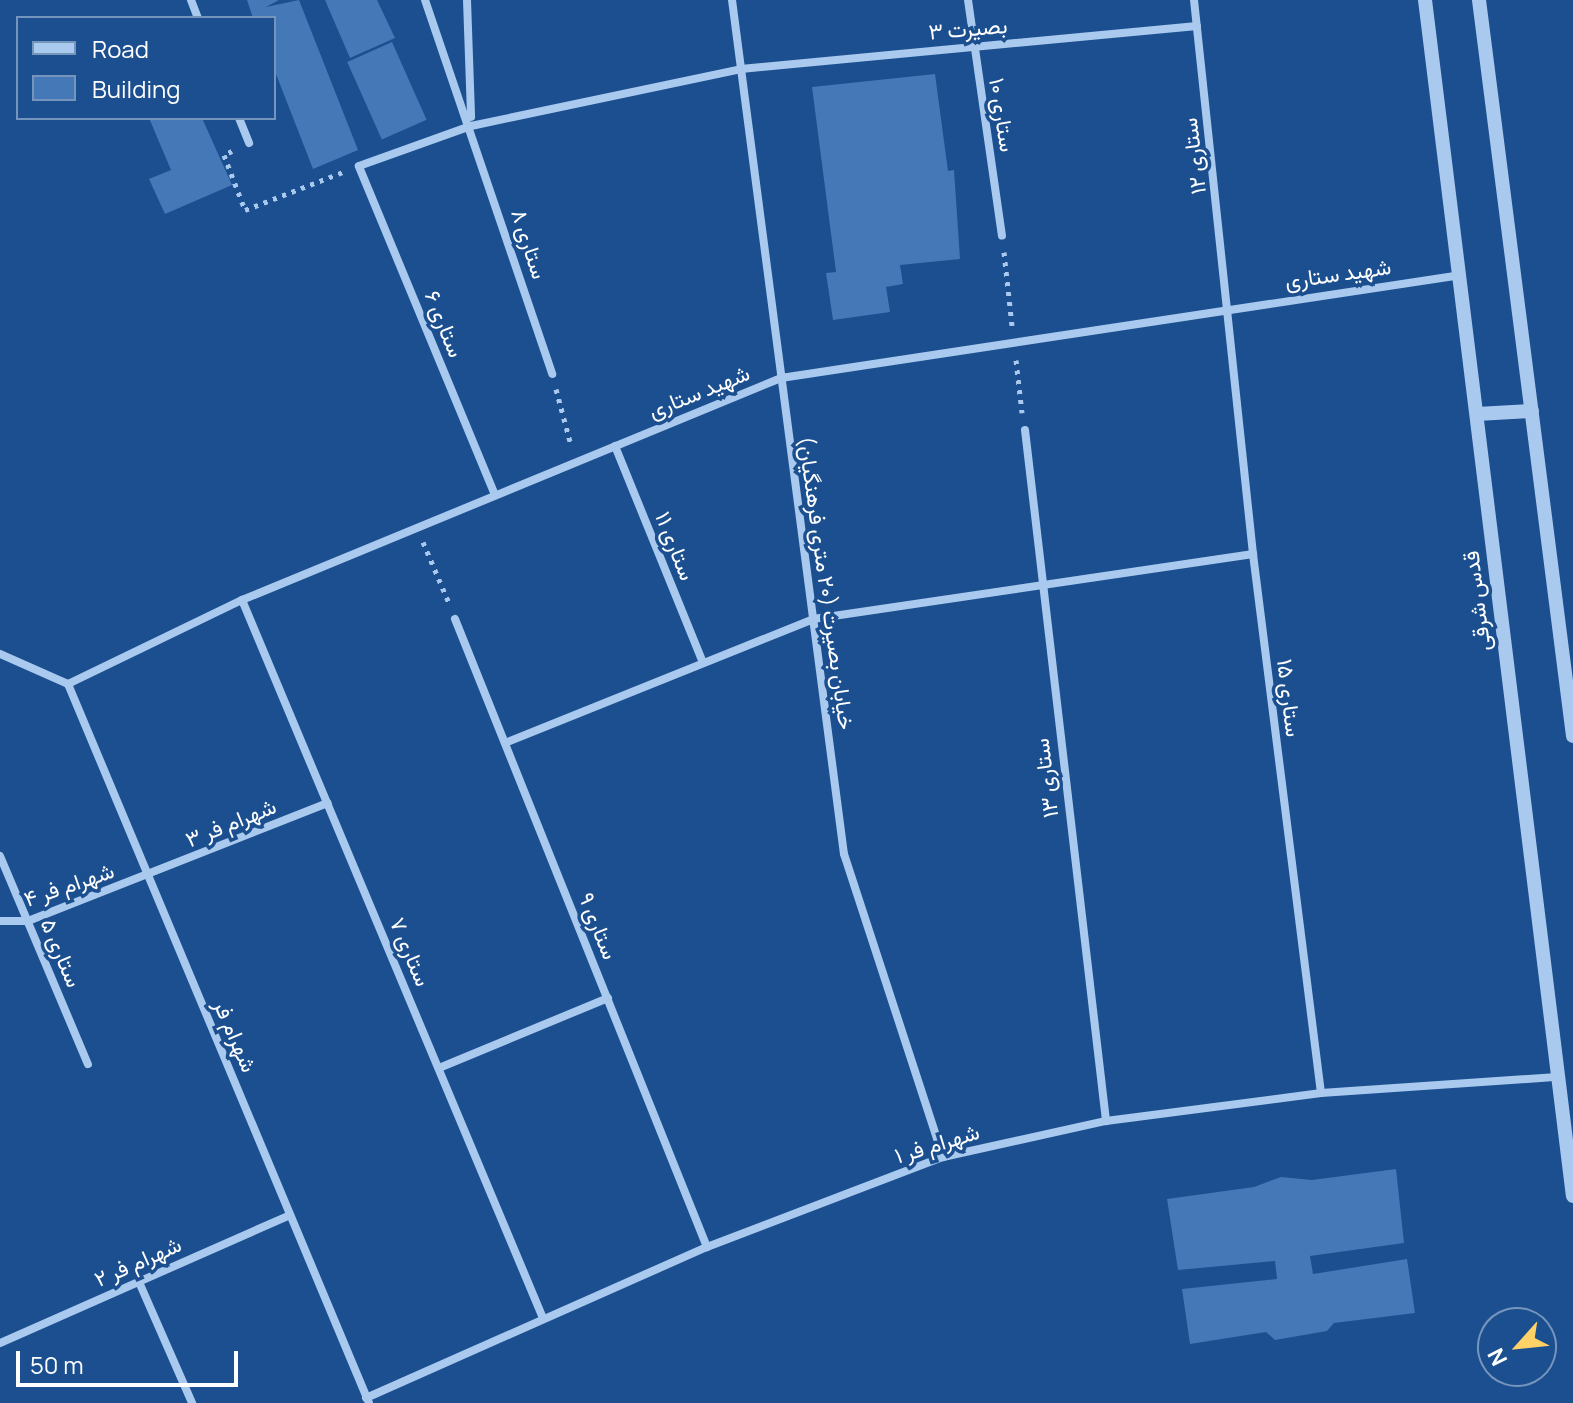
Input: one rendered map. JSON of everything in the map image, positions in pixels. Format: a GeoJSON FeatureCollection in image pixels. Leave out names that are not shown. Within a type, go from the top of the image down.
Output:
{"type":"FeatureCollection","features":[{"type":"Feature","properties":{"kind":"street"},"geometry":{"type":"LineString","coordinates":[[425,0],[471,126]]}},
{"type":"Feature","properties":{"kind":"street"},"geometry":{"type":"LineString","coordinates":[[467,0],[471,126]]}},
{"type":"Feature","properties":{"kind":"street","name":"خیابان بصیرت (۲۰ متری فرهنگیان)"},"geometry":{"type":"LineString","coordinates":[[732,0],[844,854],[943,1157]]}},
{"type":"Feature","properties":{"kind":"street","name":"ستاری ۱۰"},"geometry":{"type":"LineString","coordinates":[[968,0],[1002,236]]}},
{"type":"Feature","properties":{"kind":"street","name":"ستاری ۱۲"},"geometry":{"type":"LineString","coordinates":[[1194,0],[1230,307]]}},
{"type":"Feature","properties":{"kind":"street","name":"قدس شرقی"},"geometry":{"type":"LineString","coordinates":[[1425,0],[1573,1196]]}},
{"type":"Feature","properties":{"kind":"street"},"geometry":{"type":"LineString","coordinates":[[1479,0],[1573,736]]}},
{"type":"Feature","properties":{"kind":"street","name":"بصیرت ۳"},"geometry":{"type":"LineString","coordinates":[[359,166],[471,126],[741,69],[1197,26]]}},
{"type":"Feature","properties":{"kind":"street"},"geometry":{"type":"LineString","coordinates":[[240,120],[249,143]]}},
{"type":"Feature","properties":{"kind":"street","name":"ستاری ۸"},"geometry":{"type":"LineString","coordinates":[[471,126],[552,374]]}},
{"type":"Feature","properties":{"kind":"street","name":"ستاری ۶"},"geometry":{"type":"LineString","coordinates":[[359,166],[495,495]]}},
{"type":"Feature","properties":{"kind":"street","name":"شهید ستاری"},"geometry":{"type":"LineString","coordinates":[[68,684],[242,600],[781,378],[1230,307],[1461,275]]}},
{"type":"Feature","properties":{"kind":"street","name":"ستاری ۱۵"},"geometry":{"type":"LineString","coordinates":[[1230,307],[1253,554],[1321,1093]]}},
{"type":"Feature","properties":{"kind":"street"},"geometry":{"type":"LineString","coordinates":[[1477,414],[1532,411]]}},
{"type":"Feature","properties":{"kind":"street","name":"ستاری ۱۳"},"geometry":{"type":"LineString","coordinates":[[1025,430],[1106,1121]]}},
{"type":"Feature","properties":{"kind":"street","name":"ستاری ۱۱"},"geometry":{"type":"LineString","coordinates":[[615,446],[702,660]]}},
{"type":"Feature","properties":{"kind":"street"},"geometry":{"type":"LineString","coordinates":[[505,743],[702,660],[813,619],[1253,554]]}},
{"type":"Feature","properties":{"kind":"street","name":"ستاری ۷"},"geometry":{"type":"LineString","coordinates":[[242,600],[543,1318]]}},
{"type":"Feature","properties":{"kind":"street","name":"ستاری ۹"},"geometry":{"type":"LineString","coordinates":[[455,619],[707,1247]]}},
{"type":"Feature","properties":{"kind":"street"},"geometry":{"type":"LineString","coordinates":[[0,654],[68,684]]}},
{"type":"Feature","properties":{"kind":"street","name":"شهرام فر"},"geometry":{"type":"LineString","coordinates":[[68,684],[368,1400]]}},
{"type":"Feature","properties":{"kind":"street","name":"شهرام فر ۳"},"geometry":{"type":"LineString","coordinates":[[148,876],[328,803]]}},
{"type":"Feature","properties":{"kind":"street","name":"ستاری ۵"},"geometry":{"type":"LineString","coordinates":[[0,856],[88,1064]]}},
{"type":"Feature","properties":{"kind":"street","name":"شهرام فر ۴"},"geometry":{"type":"LineString","coordinates":[[0,921],[28,921],[148,876]]}},
{"type":"Feature","properties":{"kind":"street"},"geometry":{"type":"LineString","coordinates":[[439,1068],[608,998]]}},
{"type":"Feature","properties":{"kind":"street","name":"شهرام فر ۱"},"geometry":{"type":"LineString","coordinates":[[368,1400],[543,1318],[707,1247],[943,1157],[1106,1121],[1321,1093],[1557,1077]]}},
{"type":"Feature","properties":{"kind":"street","name":"شهرام فر ۲"},"geometry":{"type":"LineString","coordinates":[[0,1343],[290,1215]]}},
{"type":"Feature","properties":{"kind":"street"},"geometry":{"type":"LineString","coordinates":[[139,1282],[192,1403]]}},
{"type":"Feature","properties":{"kind":"path"},"geometry":{"type":"LineString","coordinates":[[249,143],[224,155],[245,210],[359,166]]}},
{"type":"Feature","properties":{"kind":"path"},"geometry":{"type":"LineString","coordinates":[[552,374],[575,462]]}},
{"type":"Feature","properties":{"kind":"path"},"geometry":{"type":"LineString","coordinates":[[416,526],[455,619]]}},
{"type":"Feature","properties":{"kind":"building"},"geometry":{"type":"Polygon","coordinates":[[[247,0],[279,0],[266,7],[299,0],[358,150],[313,169],[276,74],[276,16],[252,16],[247,0]]]}},
{"type":"Feature","properties":{"kind":"building"},"geometry":{"type":"Polygon","coordinates":[[[325,0],[377,0],[395,38],[350,58],[325,0]]]}},
{"type":"Feature","properties":{"kind":"building"},"geometry":{"type":"Polygon","coordinates":[[[392,42],[427,120],[382,140],[347,62],[392,42]]]}},
{"type":"Feature","properties":{"kind":"building"},"geometry":{"type":"Polygon","coordinates":[[[935,74],[948,171],[954,170],[960,259],[900,265],[903,284],[886,287],[890,312],[833,320],[826,273],[836,272],[812,87],[935,74]]]}},
{"type":"Feature","properties":{"kind":"building"},"geometry":{"type":"Polygon","coordinates":[[[150,120],[203,120],[232,185],[165,214],[149,179],[171,170],[150,120]]]}},
{"type":"Feature","properties":{"kind":"building"},"geometry":{"type":"Polygon","coordinates":[[[1396,1169],[1404,1243],[1310,1256],[1313,1274],[1407,1259],[1415,1313],[1334,1323],[1327,1331],[1275,1340],[1266,1332],[1190,1344],[1182,1289],[1277,1279],[1275,1261],[1178,1270],[1167,1199],[1254,1187],[1281,1177],[1312,1180],[1396,1169]]]}}]}
